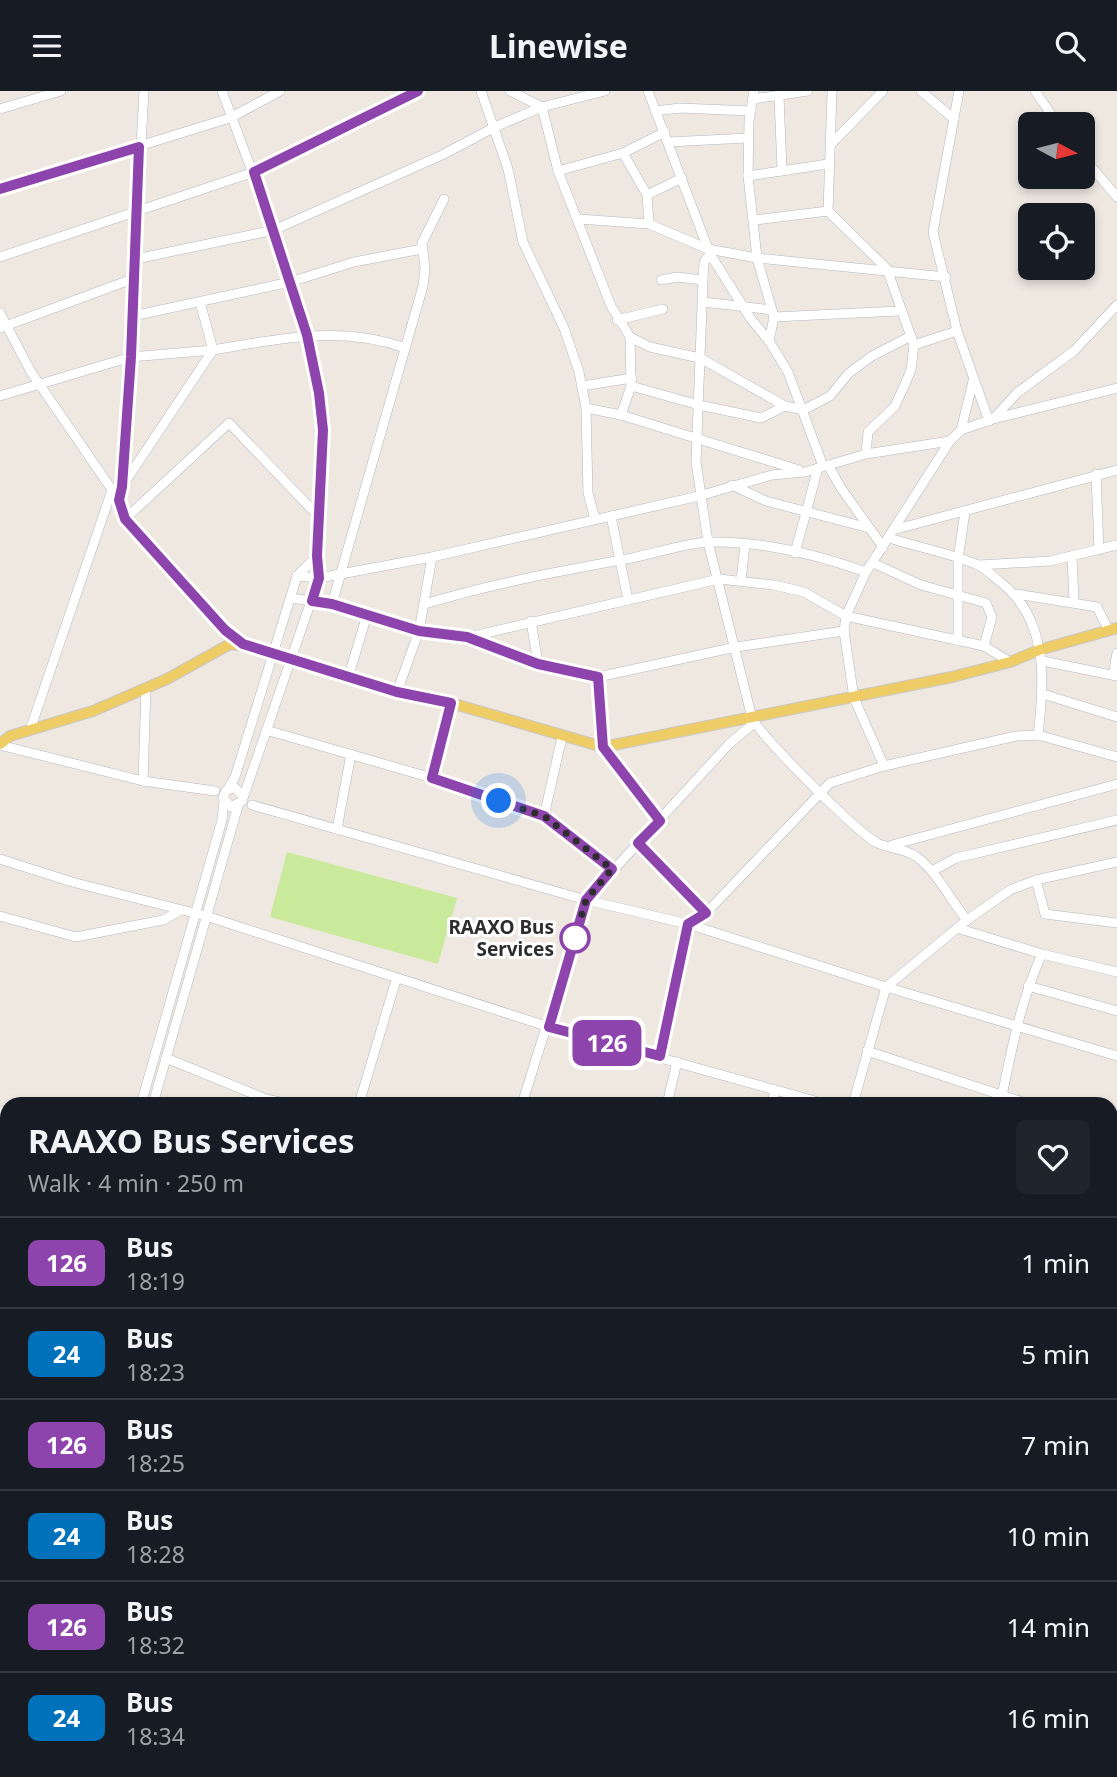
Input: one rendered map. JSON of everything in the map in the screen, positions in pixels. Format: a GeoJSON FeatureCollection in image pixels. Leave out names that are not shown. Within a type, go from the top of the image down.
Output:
{"type":"FeatureCollection","features":[{"type":"Feature","properties":{"kind":"main road"},"geometry":{"type":"LineString","coordinates":[[0,745],[10,736],[93,711],[146,688],[230,644],[243,644],[273,652],[348,678],[451,703],[603,747],[753,720],[1041,655],[1113,629]]}},
{"type":"Feature","properties":{"kind":"street"},"geometry":{"type":"LineString","coordinates":[[0,109],[56,91]]}},
{"type":"Feature","properties":{"kind":"street"},"geometry":{"type":"LineString","coordinates":[[119,500],[131,357],[139,147],[144,91]]}},
{"type":"Feature","properties":{"kind":"street"},"geometry":{"type":"LineString","coordinates":[[144,1097],[194,959],[241,801],[319,578],[318,517],[323,430],[319,393],[307,335],[274,230],[222,91]]}},
{"type":"Feature","properties":{"kind":"street"},"geometry":{"type":"LineString","coordinates":[[0,189],[230,118],[280,91]]}},
{"type":"Feature","properties":{"kind":"street"},"geometry":{"type":"LineString","coordinates":[[0,257],[254,172],[418,91]]}},
{"type":"Feature","properties":{"kind":"street"},"geometry":{"type":"LineString","coordinates":[[510,91],[542,107],[558,171],[617,320],[630,337],[650,348],[700,358],[785,406],[803,410],[830,396],[849,373],[872,356],[912,341],[957,331]]}},
{"type":"Feature","properties":{"kind":"street"},"geometry":{"type":"LineString","coordinates":[[136,260],[274,230],[542,107],[605,91]]}},
{"type":"Feature","properties":{"kind":"street"},"geometry":{"type":"LineString","coordinates":[[648,91],[709,252],[788,372],[823,466],[869,528]]}},
{"type":"Feature","properties":{"kind":"street"},"geometry":{"type":"LineString","coordinates":[[769,341],[773,313],[757,258],[755,220],[748,176],[748,138],[753,95],[779,96],[808,91]]}},
{"type":"Feature","properties":{"kind":"street"},"geometry":{"type":"LineString","coordinates":[[866,91],[873,101]]}},
{"type":"Feature","properties":{"kind":"street"},"geometry":{"type":"LineString","coordinates":[[832,143],[883,91]]}},
{"type":"Feature","properties":{"kind":"street"},"geometry":{"type":"LineString","coordinates":[[921,91],[954,119]]}},
{"type":"Feature","properties":{"kind":"street"},"geometry":{"type":"LineString","coordinates":[[959,91],[933,232],[957,331],[991,420]]}},
{"type":"Feature","properties":{"kind":"street"},"geometry":{"type":"LineString","coordinates":[[1035,91],[1050,112]]}},
{"type":"Feature","properties":{"kind":"street"},"geometry":{"type":"LineString","coordinates":[[482,92],[508,169],[523,242],[564,328],[582,386],[586,408],[588,493],[595,519]]}},
{"type":"Feature","properties":{"kind":"street"},"geometry":{"type":"LineString","coordinates":[[831,92],[832,143],[828,164],[828,211],[887,269],[899,311],[912,341],[911,370],[895,406],[869,432],[866,453]]}},
{"type":"Feature","properties":{"kind":"street"},"geometry":{"type":"LineString","coordinates":[[779,96],[782,171]]}},
{"type":"Feature","properties":{"kind":"street"},"geometry":{"type":"LineString","coordinates":[[655,111],[751,111]]}},
{"type":"Feature","properties":{"kind":"street"},"geometry":{"type":"LineString","coordinates":[[558,171],[622,153],[665,132]]}},
{"type":"Feature","properties":{"kind":"street"},"geometry":{"type":"LineString","coordinates":[[668,142],[748,138]]}},
{"type":"Feature","properties":{"kind":"street"},"geometry":{"type":"LineString","coordinates":[[622,153],[646,195],[649,224]]}},
{"type":"Feature","properties":{"kind":"street"},"geometry":{"type":"LineString","coordinates":[[748,176],[828,164]]}},
{"type":"Feature","properties":{"kind":"street"},"geometry":{"type":"LineString","coordinates":[[1096,172],[1117,197]]}},
{"type":"Feature","properties":{"kind":"street"},"geometry":{"type":"LineString","coordinates":[[646,195],[682,178]]}},
{"type":"Feature","properties":{"kind":"street"},"geometry":{"type":"LineString","coordinates":[[332,604],[423,286],[425,268],[422,243],[444,199]]}},
{"type":"Feature","properties":{"kind":"street"},"geometry":{"type":"LineString","coordinates":[[755,220],[828,211]]}},
{"type":"Feature","properties":{"kind":"street"},"geometry":{"type":"LineString","coordinates":[[579,219],[649,224],[709,252],[946,277]]}},
{"type":"Feature","properties":{"kind":"street"},"geometry":{"type":"LineString","coordinates":[[133,316],[290,282],[354,261],[422,249]]}},
{"type":"Feature","properties":{"kind":"street"},"geometry":{"type":"LineString","coordinates":[[709,252],[704,262],[696,440],[699,496],[753,720],[859,829],[879,844],[890,845],[917,857],[932,871],[967,920]]}},
{"type":"Feature","properties":{"kind":"street"},"geometry":{"type":"LineString","coordinates":[[661,279],[677,277],[703,280]]}},
{"type":"Feature","properties":{"kind":"street"},"geometry":{"type":"LineString","coordinates":[[3,327],[135,278]]}},
{"type":"Feature","properties":{"kind":"street"},"geometry":{"type":"LineString","coordinates":[[122,487],[213,350],[200,302]]}},
{"type":"Feature","properties":{"kind":"street"},"geometry":{"type":"LineString","coordinates":[[703,302],[773,313],[899,311]]}},
{"type":"Feature","properties":{"kind":"street"},"geometry":{"type":"LineString","coordinates":[[991,420],[1018,392],[1074,351],[1117,305]]}},
{"type":"Feature","properties":{"kind":"street"},"geometry":{"type":"LineString","coordinates":[[617,320],[663,309]]}},
{"type":"Feature","properties":{"kind":"street"},"geometry":{"type":"LineString","coordinates":[[0,313],[3,327],[39,385],[119,500],[125,519],[217,622],[243,644]]}},
{"type":"Feature","properties":{"kind":"street"},"geometry":{"type":"LineString","coordinates":[[0,396],[131,357],[213,350],[307,335],[354,335],[405,348]]}},
{"type":"Feature","properties":{"kind":"street"},"geometry":{"type":"LineString","coordinates":[[621,415],[631,382],[630,337]]}},
{"type":"Feature","properties":{"kind":"street"},"geometry":{"type":"LineString","coordinates":[[961,431],[974,379]]}},
{"type":"Feature","properties":{"kind":"street"},"geometry":{"type":"LineString","coordinates":[[582,386],[631,382],[699,405],[761,418],[785,406]]}},
{"type":"Feature","properties":{"kind":"street"},"geometry":{"type":"LineString","coordinates":[[884,766],[853,698],[844,631],[846,616],[866,572],[950,441],[961,431],[991,420],[1117,388]]}},
{"type":"Feature","properties":{"kind":"street"},"geometry":{"type":"LineString","coordinates":[[586,408],[621,415],[805,472]]}},
{"type":"Feature","properties":{"kind":"street"},"geometry":{"type":"LineString","coordinates":[[125,519],[229,423],[318,517]]}},
{"type":"Feature","properties":{"kind":"street"},"geometry":{"type":"LineString","coordinates":[[297,576],[319,578],[432,557],[699,496],[772,475],[805,472],[866,453],[950,441]]}},
{"type":"Feature","properties":{"kind":"street"},"geometry":{"type":"LineString","coordinates":[[795,553],[804,513],[823,466]]}},
{"type":"Feature","properties":{"kind":"street"},"geometry":{"type":"LineString","coordinates":[[889,538],[1004,498],[1117,470]]}},
{"type":"Feature","properties":{"kind":"street"},"geometry":{"type":"LineString","coordinates":[[1096,474],[1099,549]]}},
{"type":"Feature","properties":{"kind":"street"},"geometry":{"type":"LineString","coordinates":[[733,485],[766,501],[869,528],[889,538],[979,565],[1072,557],[1117,545]]}},
{"type":"Feature","properties":{"kind":"street"},"geometry":{"type":"LineString","coordinates":[[30,730],[111,490]]}},
{"type":"Feature","properties":{"kind":"street"},"geometry":{"type":"LineString","coordinates":[[958,641],[956,595],[965,512]]}},
{"type":"Feature","properties":{"kind":"street"},"geometry":{"type":"LineString","coordinates":[[611,516],[628,600]]}},
{"type":"Feature","properties":{"kind":"street"},"geometry":{"type":"LineString","coordinates":[[425,604],[520,577],[708,542],[745,544],[795,553],[866,572]]}},
{"type":"Feature","properties":{"kind":"street"},"geometry":{"type":"LineString","coordinates":[[741,581],[745,544]]}},
{"type":"Feature","properties":{"kind":"street"},"geometry":{"type":"LineString","coordinates":[[155,1097],[166,1058],[167,1035],[183,956],[222,820],[226,795],[235,777],[297,576],[317,556]]}},
{"type":"Feature","properties":{"kind":"street"},"geometry":{"type":"LineString","coordinates":[[397,692],[419,631],[432,557]]}},
{"type":"Feature","properties":{"kind":"street"},"geometry":{"type":"LineString","coordinates":[[1072,557],[1074,601]]}},
{"type":"Feature","properties":{"kind":"street"},"geometry":{"type":"LineString","coordinates":[[873,563],[920,585],[980,599],[991,609],[990,627],[984,646]]}},
{"type":"Feature","properties":{"kind":"street"},"geometry":{"type":"LineString","coordinates":[[979,565],[1016,594],[1028,612],[1041,655],[1044,694],[1038,735]]}},
{"type":"Feature","properties":{"kind":"street"},"geometry":{"type":"LineString","coordinates":[[467,637],[719,579],[804,592],[846,616],[984,646],[1010,662]]}},
{"type":"Feature","properties":{"kind":"street"},"geometry":{"type":"LineString","coordinates":[[1016,594],[1074,601],[1097,607],[1113,629]]}},
{"type":"Feature","properties":{"kind":"street"},"geometry":{"type":"LineString","coordinates":[[291,598],[332,604],[419,631],[467,637],[538,664],[598,677],[736,647],[844,631]]}},
{"type":"Feature","properties":{"kind":"street"},"geometry":{"type":"LineString","coordinates":[[348,678],[367,615]]}},
{"type":"Feature","properties":{"kind":"street"},"geometry":{"type":"LineString","coordinates":[[531,621],[538,664]]}},
{"type":"Feature","properties":{"kind":"street"},"geometry":{"type":"LineString","coordinates":[[1041,655],[1115,675],[1117,653]]}},
{"type":"Feature","properties":{"kind":"street"},"geometry":{"type":"LineString","coordinates":[[598,677],[603,747],[660,821]]}},
{"type":"Feature","properties":{"kind":"street"},"geometry":{"type":"LineString","coordinates":[[143,781],[146,688]]}},
{"type":"Feature","properties":{"kind":"street"},"geometry":{"type":"LineString","coordinates":[[1044,694],[1117,716]]}},
{"type":"Feature","properties":{"kind":"street"},"geometry":{"type":"LineString","coordinates":[[432,778],[451,703]]}},
{"type":"Feature","properties":{"kind":"street"},"geometry":{"type":"LineString","coordinates":[[524,1097],[549,1027],[586,900],[753,720]]}},
{"type":"Feature","properties":{"kind":"street"},"geometry":{"type":"LineString","coordinates":[[266,730],[432,778],[544,816],[612,869]]}},
{"type":"Feature","properties":{"kind":"street"},"geometry":{"type":"LineString","coordinates":[[660,1056],[688,924],[706,913],[822,791],[839,777],[973,744],[1038,735],[1117,757]]}},
{"type":"Feature","properties":{"kind":"street"},"geometry":{"type":"LineString","coordinates":[[544,816],[562,737]]}},
{"type":"Feature","properties":{"kind":"street"},"geometry":{"type":"LineString","coordinates":[[0,745],[143,781],[215,791],[226,795]]}},
{"type":"Feature","properties":{"kind":"street"},"geometry":{"type":"LineString","coordinates":[[337,829],[351,754]]}},
{"type":"Feature","properties":{"kind":"street"},"geometry":{"type":"LineString","coordinates":[[890,845],[1117,784]]}},
{"type":"Feature","properties":{"kind":"street"},"geometry":{"type":"LineString","coordinates":[[226,795],[237,788],[241,801]]}},
{"type":"Feature","properties":{"kind":"street"},"geometry":{"type":"LineString","coordinates":[[226,795],[228,806],[241,801],[586,900],[688,924],[886,988],[1117,1056]]}},
{"type":"Feature","properties":{"kind":"street"},"geometry":{"type":"LineString","coordinates":[[932,871],[956,858],[1117,820]]}},
{"type":"Feature","properties":{"kind":"street"},"geometry":{"type":"LineString","coordinates":[[638,843],[706,913]]}},
{"type":"Feature","properties":{"kind":"street"},"geometry":{"type":"LineString","coordinates":[[0,859],[179,911],[206,916],[549,1027],[800,1097]]}},
{"type":"Feature","properties":{"kind":"street"},"geometry":{"type":"LineString","coordinates":[[855,1097],[886,988],[967,920],[1010,890],[1036,880],[1117,862]]}},
{"type":"Feature","properties":{"kind":"street"},"geometry":{"type":"LineString","coordinates":[[1036,880],[1045,915],[1117,923]]}},
{"type":"Feature","properties":{"kind":"street"},"geometry":{"type":"LineString","coordinates":[[0,916],[76,937],[163,920],[179,911]]}},
{"type":"Feature","properties":{"kind":"street"},"geometry":{"type":"LineString","coordinates":[[957,928],[1042,954],[1117,971]]}},
{"type":"Feature","properties":{"kind":"street"},"geometry":{"type":"LineString","coordinates":[[1002,1096],[1015,1026],[1042,954]]}},
{"type":"Feature","properties":{"kind":"street"},"geometry":{"type":"LineString","coordinates":[[183,956],[194,959]]}},
{"type":"Feature","properties":{"kind":"street"},"geometry":{"type":"LineString","coordinates":[[361,1097],[396,979]]}},
{"type":"Feature","properties":{"kind":"street"},"geometry":{"type":"LineString","coordinates":[[1028,986],[1117,1011]]}},
{"type":"Feature","properties":{"kind":"street"},"geometry":{"type":"LineString","coordinates":[[867,1051],[1005,1097]]}},
{"type":"Feature","properties":{"kind":"street"},"geometry":{"type":"LineString","coordinates":[[166,1058],[254,1097]]}},
{"type":"Feature","properties":{"kind":"street"},"geometry":{"type":"LineString","coordinates":[[669,1097],[677,1062]]}},
{"type":"Feature","properties":{"kind":"street"},"geometry":{"type":"LineString","coordinates":[[774,1097],[775,1090]]}},
{"type":"Feature","properties":{"kind":"green space"},"geometry":{"type":"Polygon","coordinates":[[[287,852],[457,898],[438,964],[270,917],[287,852]]]}},
{"type":"Feature","properties":{"kind":"bus line","name":"126"},"geometry":{"type":"LineString","coordinates":[[0,189],[139,147],[131,357],[119,500],[125,519],[225,630],[243,644],[397,692],[451,703],[432,778],[544,816],[612,869],[586,900],[549,1027],[660,1056],[688,924],[706,913],[638,843],[660,821],[603,747],[598,677],[538,664],[467,637],[419,631],[332,604],[312,601],[319,578],[317,556],[323,430],[321,409],[307,335],[254,172],[418,91]]}},
{"type":"Feature","properties":{"kind":"place","name":"RAAXO Bus Services"},"geometry":{"type":"Point","coordinates":[575,938]}},
{"type":"Feature","properties":{"kind":"route"},"geometry":{"type":"LineString","coordinates":[[499,801],[544,816],[612,869],[586,900],[575,938]]}}]}
